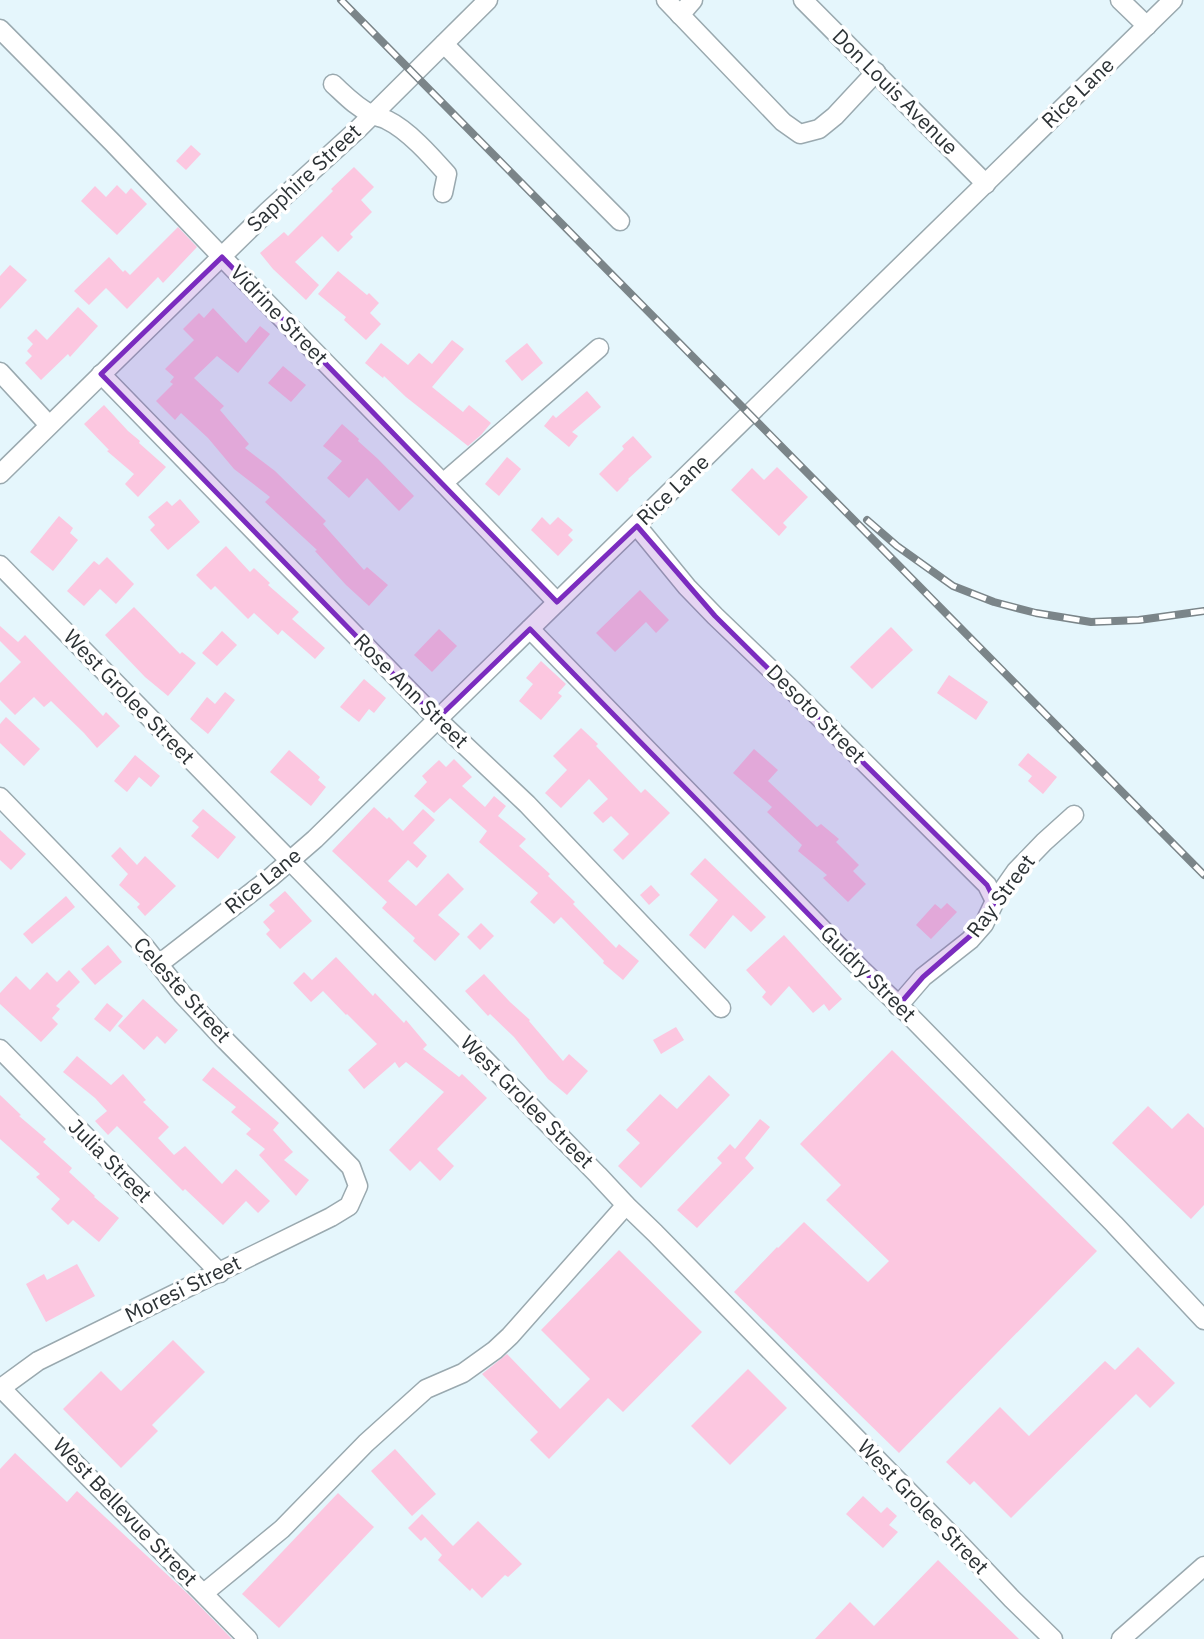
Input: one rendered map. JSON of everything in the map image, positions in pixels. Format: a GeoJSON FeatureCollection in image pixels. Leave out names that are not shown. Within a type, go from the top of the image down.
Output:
{"type":"FeatureCollection","features":[{"type":"Feature","properties":{"kind":"street","name":"Sapphire Street"},"geometry":{"type":"LineString","coordinates":[[0,474],[267,212],[357,131],[371,114],[488,0]]}},
{"type":"Feature","properties":{"kind":"street"},"geometry":{"type":"LineString","coordinates":[[666,0],[783,122],[800,134],[819,129],[835,116],[876,72]]}},
{"type":"Feature","properties":{"kind":"street"},"geometry":{"type":"LineString","coordinates":[[680,15],[693,0]]}},
{"type":"Feature","properties":{"kind":"street","name":"Don Louis Avenue"},"geometry":{"type":"LineString","coordinates":[[803,0],[986,184]]}},
{"type":"Feature","properties":{"kind":"street"},"geometry":{"type":"LineString","coordinates":[[1120,0],[1146,26]]}},
{"type":"Feature","properties":{"kind":"street","name":"Rice Lane"},"geometry":{"type":"LineString","coordinates":[[159,964],[270,878],[315,839],[1173,0]]}},
{"type":"Feature","properties":{"kind":"street","name":"Vidrine Street"},"geometry":{"type":"LineString","coordinates":[[0,29],[557,602]]}},
{"type":"Feature","properties":{"kind":"street"},"geometry":{"type":"LineString","coordinates":[[444,44],[620,221]]}},
{"type":"Feature","properties":{"kind":"street"},"geometry":{"type":"LineString","coordinates":[[333,84],[354,105],[387,120],[403,131],[433,159],[447,174],[443,193]]}},
{"type":"Feature","properties":{"kind":"street"},"geometry":{"type":"LineString","coordinates":[[443,483],[599,348]]}},
{"type":"Feature","properties":{"kind":"street"},"geometry":{"type":"LineString","coordinates":[[0,372],[49,425]]}},
{"type":"Feature","properties":{"kind":"street","name":"Rose Ann Street"},"geometry":{"type":"LineString","coordinates":[[101,374],[437,719],[527,804],[721,1008]]}},
{"type":"Feature","properties":{"kind":"street","name":"Desoto Street"},"geometry":{"type":"LineString","coordinates":[[637,526],[687,587],[987,885],[995,901]]}},
{"type":"Feature","properties":{"kind":"street","name":"West Grolee Street"},"geometry":{"type":"LineString","coordinates":[[0,565],[1053,1639]]}},
{"type":"Feature","properties":{"kind":"street","name":"Guidry Street"},"geometry":{"type":"LineString","coordinates":[[530,629],[1094,1204],[1204,1320]]}},
{"type":"Feature","properties":{"kind":"street","name":"Celeste Street"},"geometry":{"type":"LineString","coordinates":[[0,797],[145,947],[182,994],[223,1038],[351,1167],[358,1186]]}},
{"type":"Feature","properties":{"kind":"street","name":"Ray Street"},"geometry":{"type":"LineString","coordinates":[[898,1006],[923,977],[970,940],[984,924],[995,901],[1016,871],[1074,815]]}},
{"type":"Feature","properties":{"kind":"street","name":"Julia Street"},"geometry":{"type":"LineString","coordinates":[[0,1049],[220,1273]]}},
{"type":"Feature","properties":{"kind":"street","name":"Moresi Street"},"geometry":{"type":"LineString","coordinates":[[1,1387],[38,1361],[331,1217],[349,1206],[358,1186]]}},
{"type":"Feature","properties":{"kind":"street"},"geometry":{"type":"LineString","coordinates":[[204,1593],[282,1530],[366,1443],[426,1389],[463,1373],[495,1350],[625,1205]]}},
{"type":"Feature","properties":{"kind":"street","name":"West Bellevue Street"},"geometry":{"type":"LineString","coordinates":[[1,1387],[248,1639]]}},
{"type":"Feature","properties":{"kind":"street"},"geometry":{"type":"LineString","coordinates":[[1121,1639],[1204,1566]]}},
{"type":"Feature","properties":{"kind":"highlighted area"},"geometry":{"type":"Polygon","coordinates":[[[222,257],[557,602],[637,526],[715,616],[987,885],[995,901],[984,924],[923,977],[898,1006],[530,629],[437,719],[101,374],[222,257]]]}},
{"type":"Feature","properties":{"kind":"building"},"geometry":{"type":"Polygon","coordinates":[[[191,145],[201,154],[186,170],[176,161],[191,145]]]}},
{"type":"Feature","properties":{"kind":"building"},"geometry":{"type":"Polygon","coordinates":[[[354,167],[374,187],[361,200],[372,212],[350,234],[353,237],[338,252],[322,236],[295,262],[319,285],[306,300],[260,253],[284,232],[288,236],[354,167]]]}},
{"type":"Feature","properties":{"kind":"building"},"geometry":{"type":"Polygon","coordinates":[[[117,185],[126,194],[131,188],[147,204],[117,235],[81,201],[95,186],[106,197],[117,185]]]}},
{"type":"Feature","properties":{"kind":"building"},"geometry":{"type":"Polygon","coordinates":[[[178,227],[197,247],[163,283],[158,277],[127,309],[106,288],[89,305],[74,291],[109,257],[123,272],[125,270],[130,275],[178,227]]]}},
{"type":"Feature","properties":{"kind":"building"},"geometry":{"type":"Polygon","coordinates":[[[10,265],[27,280],[0,309],[0,276],[10,265]]]}},
{"type":"Feature","properties":{"kind":"building"},"geometry":{"type":"Polygon","coordinates":[[[338,271],[379,303],[370,313],[381,324],[366,340],[344,320],[346,317],[318,294],[338,271]]]}},
{"type":"Feature","properties":{"kind":"building"},"geometry":{"type":"Polygon","coordinates":[[[78,307],[98,326],[70,357],[68,354],[41,380],[25,363],[32,356],[27,351],[33,344],[27,338],[36,329],[47,340],[78,307]]]}},
{"type":"Feature","properties":{"kind":"building"},"geometry":{"type":"Polygon","coordinates":[[[213,308],[246,343],[260,326],[270,334],[238,373],[217,356],[194,378],[224,406],[220,410],[249,444],[245,448],[275,471],[326,521],[323,524],[364,570],[367,567],[388,585],[369,606],[346,585],[315,551],[317,550],[265,502],[270,497],[234,469],[208,438],[181,413],[175,420],[156,401],[173,384],[170,382],[174,377],[165,369],[194,340],[183,329],[199,313],[204,318],[213,308]]]}},
{"type":"Feature","properties":{"kind":"building"},"geometry":{"type":"Polygon","coordinates":[[[452,340],[464,349],[432,387],[463,412],[469,405],[491,423],[468,446],[365,363],[381,343],[408,365],[419,353],[432,364],[452,340]]]}},
{"type":"Feature","properties":{"kind":"building"},"geometry":{"type":"Polygon","coordinates":[[[527,343],[543,363],[522,381],[505,361],[527,343]]]}},
{"type":"Feature","properties":{"kind":"building"},"geometry":{"type":"Polygon","coordinates":[[[283,366],[306,385],[291,402],[268,383],[283,366]]]}},
{"type":"Feature","properties":{"kind":"building"},"geometry":{"type":"Polygon","coordinates":[[[587,391],[601,407],[572,432],[578,436],[569,447],[544,426],[553,415],[556,418],[587,391]]]}},
{"type":"Feature","properties":{"kind":"building"},"geometry":{"type":"Polygon","coordinates":[[[104,405],[139,443],[166,467],[138,497],[125,484],[134,474],[107,451],[109,450],[84,424],[104,405]]]}},
{"type":"Feature","properties":{"kind":"building"},"geometry":{"type":"Polygon","coordinates":[[[342,424],[414,496],[399,511],[367,478],[349,498],[327,478],[342,461],[323,446],[342,424]]]}},
{"type":"Feature","properties":{"kind":"building"},"geometry":{"type":"Polygon","coordinates":[[[633,436],[652,457],[617,492],[599,474],[633,436]]]}},
{"type":"Feature","properties":{"kind":"building"},"geometry":{"type":"Polygon","coordinates":[[[507,457],[521,469],[499,496],[485,484],[507,457]]]}},
{"type":"Feature","properties":{"kind":"building"},"geometry":{"type":"Polygon","coordinates":[[[777,467],[808,497],[783,523],[787,527],[779,536],[731,490],[752,468],[764,480],[777,467]]]}},
{"type":"Feature","properties":{"kind":"building"},"geometry":{"type":"Polygon","coordinates":[[[180,499],[200,522],[168,550],[150,530],[155,525],[148,517],[167,501],[172,506],[180,499]]]}},
{"type":"Feature","properties":{"kind":"building"},"geometry":{"type":"Polygon","coordinates":[[[59,516],[73,528],[70,533],[78,540],[53,571],[30,552],[59,516]]]}},
{"type":"Feature","properties":{"kind":"building"},"geometry":{"type":"Polygon","coordinates":[[[542,517],[550,525],[558,517],[573,530],[568,535],[573,540],[558,556],[531,530],[542,517]]]}},
{"type":"Feature","properties":{"kind":"building"},"geometry":{"type":"Polygon","coordinates":[[[226,546],[250,572],[254,568],[270,583],[268,585],[299,612],[292,619],[325,648],[315,659],[282,630],[278,635],[254,613],[248,619],[215,586],[211,590],[196,575],[226,546]]]}},
{"type":"Feature","properties":{"kind":"building"},"geometry":{"type":"Polygon","coordinates":[[[107,557],[134,584],[116,604],[100,589],[84,606],[67,591],[94,561],[99,565],[107,557]]]}},
{"type":"Feature","properties":{"kind":"building"},"geometry":{"type":"Polygon","coordinates":[[[640,590],[669,620],[656,633],[646,622],[615,652],[596,633],[640,590]]]}},
{"type":"Feature","properties":{"kind":"building"},"geometry":{"type":"Polygon","coordinates":[[[134,607],[180,654],[182,652],[196,663],[168,696],[145,677],[105,635],[134,607]]]}},
{"type":"Feature","properties":{"kind":"building"},"geometry":{"type":"Polygon","coordinates":[[[0,626],[18,642],[25,635],[103,716],[106,712],[120,726],[97,748],[51,701],[44,707],[34,697],[15,715],[0,700],[0,683],[21,662],[0,641],[0,626]]]}},
{"type":"Feature","properties":{"kind":"building"},"geometry":{"type":"Polygon","coordinates":[[[891,627],[913,650],[872,689],[850,667],[891,627]]]}},
{"type":"Feature","properties":{"kind":"building"},"geometry":{"type":"Polygon","coordinates":[[[439,629],[457,646],[432,672],[414,655],[439,629]]]}},
{"type":"Feature","properties":{"kind":"building"},"geometry":{"type":"Polygon","coordinates":[[[222,631],[237,645],[217,666],[202,653],[222,631]]]}},
{"type":"Feature","properties":{"kind":"building"},"geometry":{"type":"Polygon","coordinates":[[[541,661],[566,684],[558,693],[562,696],[541,720],[519,701],[533,684],[526,678],[541,661]]]}},
{"type":"Feature","properties":{"kind":"building"},"geometry":{"type":"Polygon","coordinates":[[[949,675],[988,702],[976,720],[937,693],[949,675]]]}},
{"type":"Feature","properties":{"kind":"building"},"geometry":{"type":"Polygon","coordinates":[[[364,679],[386,698],[374,713],[369,709],[359,722],[340,707],[364,679]]]}},
{"type":"Feature","properties":{"kind":"building"},"geometry":{"type":"Polygon","coordinates":[[[225,692],[235,700],[208,734],[190,719],[207,697],[215,704],[225,692]]]}},
{"type":"Feature","properties":{"kind":"building"},"geometry":{"type":"Polygon","coordinates":[[[6,717],[40,749],[24,766],[0,743],[0,724],[6,717]]]}},
{"type":"Feature","properties":{"kind":"building"},"geometry":{"type":"Polygon","coordinates":[[[581,728],[641,793],[645,789],[670,813],[623,860],[613,850],[629,834],[611,816],[603,823],[593,813],[608,799],[589,779],[561,808],[545,793],[567,770],[553,756],[581,728]]]}},
{"type":"Feature","properties":{"kind":"building"},"geometry":{"type":"Polygon","coordinates":[[[754,749],[778,770],[768,781],[817,827],[821,824],[839,839],[836,842],[859,865],[853,871],[866,884],[848,902],[823,878],[827,875],[798,851],[802,845],[767,812],[772,807],[733,773],[754,749]]]}},
{"type":"Feature","properties":{"kind":"building"},"geometry":{"type":"Polygon","coordinates":[[[289,750],[320,777],[318,780],[326,787],[311,806],[270,772],[289,750]]]}},
{"type":"Feature","properties":{"kind":"building"},"geometry":{"type":"Polygon","coordinates":[[[1028,753],[1057,777],[1043,794],[1028,781],[1032,776],[1018,765],[1028,753]]]}},
{"type":"Feature","properties":{"kind":"building"},"geometry":{"type":"Polygon","coordinates":[[[135,755],[160,776],[151,787],[139,777],[127,792],[114,781],[135,755]]]}},
{"type":"Feature","properties":{"kind":"building"},"geometry":{"type":"Polygon","coordinates":[[[454,759],[472,777],[462,786],[485,807],[494,796],[506,806],[498,816],[526,839],[519,846],[550,874],[548,876],[616,948],[619,944],[639,961],[623,980],[603,963],[561,917],[554,924],[530,902],[538,893],[479,842],[487,831],[450,798],[434,813],[414,796],[427,782],[422,776],[439,760],[446,767],[454,759]]]}},
{"type":"Feature","properties":{"kind":"building"},"geometry":{"type":"Polygon","coordinates":[[[374,807],[403,831],[423,809],[435,820],[413,843],[427,856],[417,868],[408,860],[388,881],[416,906],[448,873],[464,889],[438,915],[460,934],[435,961],[413,941],[415,938],[382,908],[387,902],[332,851],[374,807]]]}},
{"type":"Feature","properties":{"kind":"building"},"geometry":{"type":"Polygon","coordinates":[[[203,809],[236,837],[218,859],[191,836],[199,827],[192,821],[203,809]]]}},
{"type":"Feature","properties":{"kind":"building"},"geometry":{"type":"Polygon","coordinates":[[[0,830],[26,854],[11,870],[0,860],[0,830]]]}},
{"type":"Feature","properties":{"kind":"building"},"geometry":{"type":"Polygon","coordinates":[[[120,847],[137,865],[145,856],[176,886],[145,916],[137,907],[140,904],[119,885],[128,874],[111,856],[120,847]]]}},
{"type":"Feature","properties":{"kind":"building"},"geometry":{"type":"Polygon","coordinates":[[[705,858],[766,917],[751,932],[733,915],[705,949],[689,935],[718,900],[690,874],[705,858]]]}},
{"type":"Feature","properties":{"kind":"building"},"geometry":{"type":"Polygon","coordinates":[[[651,885],[660,895],[649,905],[640,895],[651,885]]]}},
{"type":"Feature","properties":{"kind":"building"},"geometry":{"type":"Polygon","coordinates":[[[285,891],[312,921],[280,949],[266,934],[270,930],[263,922],[275,911],[269,905],[285,891]]]}},
{"type":"Feature","properties":{"kind":"building"},"geometry":{"type":"Polygon","coordinates":[[[66,896],[75,907],[32,944],[23,934],[66,896]]]}},
{"type":"Feature","properties":{"kind":"building"},"geometry":{"type":"Polygon","coordinates":[[[947,903],[957,912],[931,939],[916,925],[935,904],[941,909],[947,903]]]}},
{"type":"Feature","properties":{"kind":"building"},"geometry":{"type":"Polygon","coordinates":[[[481,923],[494,936],[480,950],[467,937],[481,923]]]}},
{"type":"Feature","properties":{"kind":"building"},"geometry":{"type":"Polygon","coordinates":[[[784,935],[842,999],[829,1011],[824,1004],[813,1013],[789,986],[771,1006],[762,997],[766,992],[746,970],[784,935]]]}},
{"type":"Feature","properties":{"kind":"building"},"geometry":{"type":"Polygon","coordinates":[[[108,945],[122,962],[95,985],[81,969],[108,945]]]}},
{"type":"Feature","properties":{"kind":"building"},"geometry":{"type":"Polygon","coordinates":[[[336,957],[373,996],[375,993],[404,1023],[406,1020],[427,1045],[423,1049],[459,1077],[462,1074],[487,1098],[437,1149],[454,1166],[440,1181],[420,1161],[410,1171],[389,1150],[444,1092],[406,1062],[399,1068],[395,1062],[364,1089],[348,1070],[377,1044],[323,991],[311,1002],[293,983],[304,972],[312,980],[336,957]]]}},
{"type":"Feature","properties":{"kind":"building"},"geometry":{"type":"Polygon","coordinates":[[[69,970],[80,982],[56,1006],[60,1009],[52,1018],[58,1024],[41,1042],[0,1004],[0,993],[16,976],[30,990],[47,972],[57,982],[69,970]]]}},
{"type":"Feature","properties":{"kind":"building"},"geometry":{"type":"Polygon","coordinates":[[[484,974],[530,1020],[563,1061],[569,1054],[588,1071],[567,1095],[548,1079],[514,1037],[490,1014],[488,1016],[465,991],[484,974]]]}},
{"type":"Feature","properties":{"kind":"building"},"geometry":{"type":"Polygon","coordinates":[[[143,999],[178,1030],[165,1044],[157,1036],[144,1050],[118,1026],[143,999]]]}},
{"type":"Feature","properties":{"kind":"building"},"geometry":{"type":"Polygon","coordinates":[[[107,1003],[123,1016],[110,1032],[94,1019],[107,1003]]]}},
{"type":"Feature","properties":{"kind":"building"},"geometry":{"type":"Polygon","coordinates":[[[676,1027],[684,1040],[661,1054],[653,1040],[676,1027]]]}},
{"type":"Feature","properties":{"kind":"building"},"geometry":{"type":"Polygon","coordinates":[[[892,1050],[1097,1251],[899,1453],[734,1292],[804,1222],[868,1282],[889,1261],[826,1200],[841,1185],[800,1144],[892,1050]]]}},
{"type":"Feature","properties":{"kind":"building"},"geometry":{"type":"Polygon","coordinates":[[[77,1056],[111,1085],[123,1074],[146,1100],[143,1102],[169,1127],[158,1138],[174,1155],[185,1146],[222,1184],[236,1169],[270,1201],[258,1213],[246,1201],[223,1225],[185,1189],[183,1191],[117,1126],[108,1135],[95,1121],[107,1111],[63,1072],[77,1056]]]}},
{"type":"Feature","properties":{"kind":"building"},"geometry":{"type":"Polygon","coordinates":[[[213,1067],[279,1123],[273,1130],[293,1152],[284,1160],[309,1180],[296,1196],[259,1155],[265,1149],[246,1134],[251,1129],[231,1112],[236,1107],[202,1080],[213,1067]]]}},
{"type":"Feature","properties":{"kind":"building"},"geometry":{"type":"Polygon","coordinates":[[[709,1075],[730,1095],[641,1188],[618,1166],[640,1143],[626,1130],[660,1094],[677,1109],[709,1075]]]}},
{"type":"Feature","properties":{"kind":"building"},"geometry":{"type":"Polygon","coordinates":[[[0,1095],[46,1139],[43,1142],[72,1168],[69,1172],[119,1218],[99,1242],[73,1220],[68,1225],[51,1209],[60,1199],[36,1177],[40,1174],[0,1139],[0,1095]]]}},
{"type":"Feature","properties":{"kind":"building"},"geometry":{"type":"Polygon","coordinates":[[[1148,1106],[1172,1129],[1188,1113],[1204,1128],[1204,1205],[1191,1219],[1112,1143],[1148,1106]]]}},
{"type":"Feature","properties":{"kind":"building"},"geometry":{"type":"Polygon","coordinates":[[[760,1119],[770,1127],[745,1158],[754,1168],[697,1228],[677,1210],[722,1163],[717,1158],[730,1144],[735,1149],[760,1119]]]}},
{"type":"Feature","properties":{"kind":"building"},"geometry":{"type":"Polygon","coordinates":[[[619,1250],[702,1332],[623,1412],[608,1398],[549,1459],[530,1440],[538,1432],[482,1374],[507,1354],[560,1409],[590,1379],[541,1330],[619,1250]]]}},
{"type":"Feature","properties":{"kind":"building"},"geometry":{"type":"Polygon","coordinates":[[[77,1264],[95,1296],[46,1322],[26,1284],[44,1274],[47,1280],[77,1264]]]}},
{"type":"Feature","properties":{"kind":"building"},"geometry":{"type":"Polygon","coordinates":[[[173,1340],[205,1372],[152,1425],[158,1431],[121,1468],[63,1409],[101,1371],[121,1391],[173,1340]]]}},
{"type":"Feature","properties":{"kind":"building"},"geometry":{"type":"Polygon","coordinates":[[[1138,1347],[1175,1383],[1150,1408],[1136,1394],[1011,1518],[974,1481],[970,1485],[946,1462],[1000,1407],[1029,1436],[1105,1361],[1115,1370],[1138,1347]]]}},
{"type":"Feature","properties":{"kind":"building"},"geometry":{"type":"Polygon","coordinates":[[[748,1369],[787,1408],[730,1465],[691,1426],[748,1369]]]}},
{"type":"Feature","properties":{"kind":"building"},"geometry":{"type":"Polygon","coordinates":[[[395,1449],[436,1494],[412,1516],[371,1471],[395,1449]]]}},
{"type":"Feature","properties":{"kind":"building"},"geometry":{"type":"Polygon","coordinates":[[[15,1453],[67,1502],[77,1491],[188,1594],[232,1639],[0,1639],[0,1469],[15,1453]]]}},
{"type":"Feature","properties":{"kind":"building"},"geometry":{"type":"Polygon","coordinates":[[[338,1493],[374,1527],[279,1628],[242,1594],[338,1493]]]}},
{"type":"Feature","properties":{"kind":"building"},"geometry":{"type":"Polygon","coordinates":[[[863,1496],[881,1513],[887,1507],[897,1516],[889,1525],[898,1532],[883,1548],[846,1514],[863,1496]]]}},
{"type":"Feature","properties":{"kind":"building"},"geometry":{"type":"Polygon","coordinates":[[[422,1514],[453,1546],[478,1521],[522,1564],[508,1577],[505,1575],[482,1598],[472,1588],[470,1591],[438,1560],[442,1555],[425,1537],[421,1541],[408,1528],[422,1514]]]}},
{"type":"Feature","properties":{"kind":"building"},"geometry":{"type":"Polygon","coordinates":[[[938,1560],[1019,1639],[815,1639],[850,1602],[874,1626],[938,1560]]]}},
{"type":"Feature","properties":{"kind":"railway"},"geometry":{"type":"LineString","coordinates":[[341,0],[1204,875]]}},
{"type":"Feature","properties":{"kind":"railway"},"geometry":{"type":"LineString","coordinates":[[867,520],[897,546],[953,586],[994,602],[1036,613],[1091,622],[1139,620],[1204,611]]}}]}
